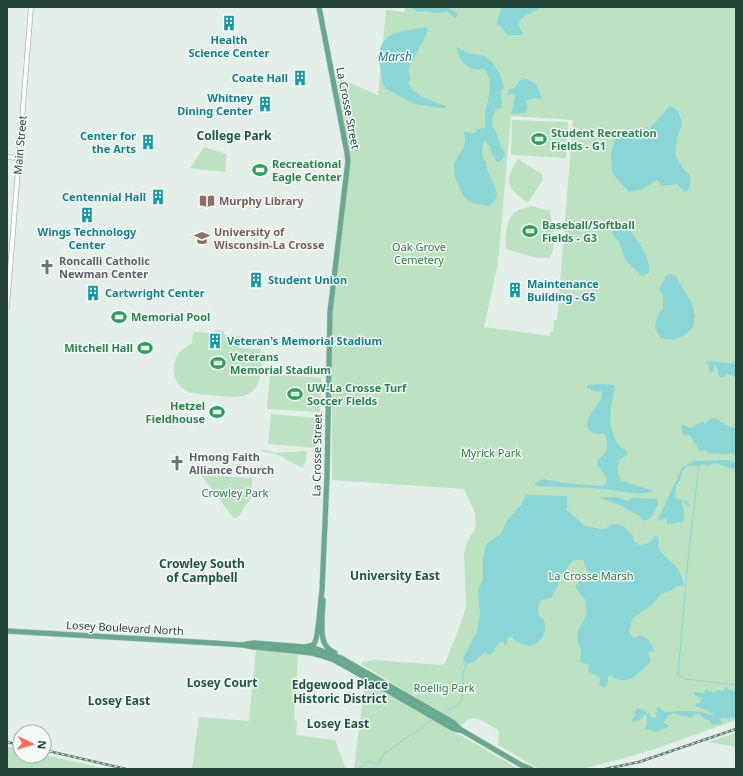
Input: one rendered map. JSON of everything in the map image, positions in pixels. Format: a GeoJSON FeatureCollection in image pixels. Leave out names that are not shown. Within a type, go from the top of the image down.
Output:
{"type":"FeatureCollection","features":[{"type":"Feature","properties":{"kind":"main road","name":"La Crosse Street"},"geometry":{"type":"LineString","coordinates":[[319,7],[348,153],[330,312],[328,477],[322,591],[318,622],[320,635]]}},
{"type":"Feature","properties":{"kind":"main road"},"geometry":{"type":"LineString","coordinates":[[319,652],[323,600],[322,591]]}},
{"type":"Feature","properties":{"kind":"main road","name":"Losey Boulevard North"},"geometry":{"type":"LineString","coordinates":[[7,631],[243,645],[294,651],[319,652]]}},
{"type":"Feature","properties":{"kind":"main road"},"geometry":{"type":"LineString","coordinates":[[305,647],[314,644],[320,635]]}},
{"type":"Feature","properties":{"kind":"main road"},"geometry":{"type":"LineString","coordinates":[[320,635],[327,647],[341,658],[454,723],[463,731],[523,767],[531,769]]}},
{"type":"Feature","properties":{"kind":"main road","name":"Losey Boulevard North"},"geometry":{"type":"LineString","coordinates":[[243,645],[254,643],[305,647],[319,652]]}},
{"type":"Feature","properties":{"kind":"main road"},"geometry":{"type":"LineString","coordinates":[[319,652],[341,658]]}},
{"type":"Feature","properties":{"kind":"main road"},"geometry":{"type":"LineString","coordinates":[[319,652],[452,728],[463,731]]}},
{"type":"Feature","properties":{"kind":"street","name":"Main Street"},"geometry":{"type":"LineString","coordinates":[[7,307],[31,7]]}},
{"type":"Feature","properties":{"kind":"street"},"geometry":{"type":"LineString","coordinates":[[7,157],[19,158]]}},
{"type":"Feature","properties":{"kind":"green space"},"geometry":{"type":"Polygon","coordinates":[[[405,7],[736,7],[736,720],[658,748],[582,769],[539,769],[498,745],[499,731],[489,724],[472,718],[468,719],[462,725],[361,664],[362,662],[374,660],[441,665],[445,663],[466,607],[464,554],[466,545],[475,529],[476,524],[475,513],[464,489],[332,480],[332,310],[350,158],[336,77],[378,95],[386,10],[405,12],[405,7]],[[511,116],[498,263],[484,327],[550,336],[550,332],[553,332],[554,320],[557,320],[573,120],[511,116]]]}},
{"type":"Feature","properties":{"kind":"green space","name":"Student Recreation Fields - G1"},"geometry":{"type":"Polygon","coordinates":[[[512,120],[568,122],[566,158],[511,155],[512,120]]]}},
{"type":"Feature","properties":{"kind":"green space"},"geometry":{"type":"Polygon","coordinates":[[[204,147],[227,154],[225,172],[190,168],[204,147]]]}},
{"type":"Feature","properties":{"kind":"green space","name":"Baseball/Softball Fields - G3"},"geometry":{"type":"Polygon","coordinates":[[[518,159],[542,174],[543,179],[528,203],[515,193],[510,184],[510,173],[518,159]]]}},
{"type":"Feature","properties":{"kind":"green space","name":"Baseball/Softball Fields - G3"},"geometry":{"type":"Polygon","coordinates":[[[532,206],[550,211],[554,242],[552,254],[549,258],[532,257],[506,249],[506,231],[510,218],[516,211],[532,206]]]}},
{"type":"Feature","properties":{"kind":"green space","name":"Veterans Memorial Stadium"},"geometry":{"type":"Polygon","coordinates":[[[215,330],[224,331],[224,335],[240,336],[239,348],[260,349],[262,352],[261,370],[258,383],[255,389],[244,396],[236,397],[194,393],[183,389],[176,381],[174,376],[175,361],[181,351],[192,344],[193,332],[215,333],[215,330]]]}},
{"type":"Feature","properties":{"kind":"green space","name":"UW-La Crosse Turf Soccer Fields"},"geometry":{"type":"Polygon","coordinates":[[[270,375],[321,378],[320,412],[268,409],[270,375]]]}},
{"type":"Feature","properties":{"kind":"green space"},"geometry":{"type":"Polygon","coordinates":[[[271,414],[318,418],[317,431],[321,433],[317,434],[316,448],[268,444],[271,414]]]}},
{"type":"Feature","properties":{"kind":"green space"},"geometry":{"type":"Polygon","coordinates":[[[261,449],[276,453],[307,451],[306,460],[303,468],[276,454],[261,451],[261,449]]]}},
{"type":"Feature","properties":{"kind":"green space","name":"Crowley Park"},"geometry":{"type":"Polygon","coordinates":[[[201,475],[252,478],[251,499],[244,507],[240,516],[235,518],[232,516],[201,475]]]}},
{"type":"Feature","properties":{"kind":"green space"},"geometry":{"type":"Polygon","coordinates":[[[256,649],[298,655],[294,720],[297,721],[296,735],[335,740],[346,769],[192,769],[199,717],[249,721],[256,649]]]}},
{"type":"Feature","properties":{"kind":"green space"},"geometry":{"type":"Polygon","coordinates":[[[365,680],[519,769],[354,769],[365,680]]]}},
{"type":"Feature","properties":{"kind":"green space"},"geometry":{"type":"Polygon","coordinates":[[[736,733],[736,747],[708,742],[736,733]]]}},
{"type":"Feature","properties":{"kind":"green space"},"geometry":{"type":"Polygon","coordinates":[[[7,746],[12,747],[12,764],[52,764],[52,757],[107,769],[7,769],[7,746]]]}},
{"type":"Feature","properties":{"kind":"water"},"geometry":{"type":"Polygon","coordinates":[[[410,7],[446,7],[458,14],[455,18],[448,12],[418,12],[410,7]]]}},
{"type":"Feature","properties":{"kind":"water"},"geometry":{"type":"Polygon","coordinates":[[[502,7],[539,7],[539,9],[526,15],[519,22],[519,26],[523,33],[521,35],[508,35],[500,26],[496,24],[502,7]]]}},
{"type":"Feature","properties":{"kind":"water","name":"Marsh"},"geometry":{"type":"Polygon","coordinates":[[[426,27],[428,29],[427,33],[408,69],[411,78],[408,83],[420,95],[446,106],[446,108],[414,104],[385,88],[382,81],[380,65],[377,58],[383,42],[387,38],[400,32],[426,27]]]}},
{"type":"Feature","properties":{"kind":"water"},"geometry":{"type":"Polygon","coordinates":[[[456,47],[468,53],[484,56],[492,62],[500,74],[504,88],[501,90],[502,108],[496,109],[492,119],[492,125],[505,156],[498,163],[492,155],[491,148],[485,140],[483,147],[483,158],[486,161],[486,166],[497,194],[490,206],[476,204],[468,200],[462,194],[455,177],[454,164],[464,146],[464,132],[475,133],[479,129],[485,128],[485,115],[490,85],[484,69],[470,68],[464,64],[456,47]]]}},
{"type":"Feature","properties":{"kind":"water"},"geometry":{"type":"Polygon","coordinates":[[[525,79],[535,84],[539,89],[542,100],[534,98],[530,99],[526,101],[528,108],[525,113],[511,114],[515,97],[513,94],[507,95],[509,89],[515,88],[518,82],[525,79]]]}},
{"type":"Feature","properties":{"kind":"water"},"geometry":{"type":"Polygon","coordinates":[[[670,106],[678,111],[682,123],[677,138],[675,155],[683,168],[689,174],[691,181],[690,186],[686,193],[677,184],[662,186],[657,180],[643,189],[629,192],[612,173],[611,154],[615,140],[629,132],[641,134],[649,129],[670,106]]]}},
{"type":"Feature","properties":{"kind":"water"},"geometry":{"type":"Polygon","coordinates":[[[617,228],[629,228],[646,255],[649,273],[642,276],[626,261],[618,240],[614,237],[612,231],[617,228]]]}},
{"type":"Feature","properties":{"kind":"water"},"geometry":{"type":"Polygon","coordinates":[[[670,274],[676,276],[692,304],[695,315],[693,327],[685,335],[674,340],[661,338],[655,328],[657,316],[663,308],[663,296],[659,289],[666,276],[670,274]]]}},
{"type":"Feature","properties":{"kind":"water"},"geometry":{"type":"Polygon","coordinates":[[[707,361],[736,364],[736,378],[726,374],[725,377],[719,376],[715,365],[714,371],[709,371],[709,365],[706,363],[707,361]]]}},
{"type":"Feature","properties":{"kind":"water"},"geometry":{"type":"Polygon","coordinates":[[[601,384],[614,385],[615,387],[611,407],[611,428],[616,441],[626,450],[627,453],[627,455],[620,459],[618,465],[620,478],[622,481],[654,491],[636,493],[595,488],[535,486],[535,484],[542,479],[572,484],[603,486],[607,482],[606,477],[597,465],[607,448],[605,434],[591,432],[587,426],[588,418],[599,402],[602,394],[601,391],[597,392],[587,388],[587,386],[601,384]]]}},
{"type":"Feature","properties":{"kind":"water"},"geometry":{"type":"Polygon","coordinates":[[[715,418],[736,429],[736,453],[708,453],[705,450],[700,451],[690,435],[685,436],[683,434],[681,426],[683,425],[691,428],[703,421],[705,424],[710,419],[715,418]]]}},
{"type":"Feature","properties":{"kind":"water"},"geometry":{"type":"Polygon","coordinates":[[[727,460],[736,462],[736,468],[733,469],[715,463],[707,466],[703,464],[699,466],[687,466],[683,470],[680,480],[676,485],[675,498],[685,501],[691,506],[688,506],[683,501],[681,502],[684,511],[684,520],[682,522],[668,524],[666,519],[660,521],[658,519],[682,468],[693,461],[727,460]]]}},
{"type":"Feature","properties":{"kind":"water"},"geometry":{"type":"Polygon","coordinates":[[[526,495],[567,496],[567,510],[585,526],[606,529],[611,524],[622,525],[633,536],[634,541],[640,545],[648,543],[654,536],[657,536],[659,540],[659,548],[680,572],[684,586],[677,586],[670,591],[661,594],[652,605],[633,618],[629,629],[630,635],[635,638],[639,635],[645,637],[651,643],[654,652],[650,651],[648,654],[651,661],[638,674],[627,680],[616,679],[611,675],[608,677],[607,685],[603,688],[599,684],[600,678],[588,671],[589,666],[580,662],[581,651],[577,633],[587,613],[586,601],[575,587],[582,576],[590,574],[585,567],[583,560],[574,560],[570,563],[551,598],[541,600],[538,607],[538,613],[544,621],[545,628],[543,635],[538,642],[531,645],[523,645],[510,636],[507,639],[506,645],[501,641],[496,646],[495,651],[490,654],[484,653],[471,663],[466,663],[463,661],[465,654],[477,632],[480,614],[478,590],[483,579],[483,559],[486,544],[501,534],[506,522],[521,505],[526,495]]]}},
{"type":"Feature","properties":{"kind":"water"},"geometry":{"type":"Polygon","coordinates":[[[600,498],[618,498],[627,501],[632,498],[657,499],[658,504],[651,518],[644,521],[639,515],[620,505],[600,498]]]}},
{"type":"Feature","properties":{"kind":"water"},"geometry":{"type":"Polygon","coordinates":[[[727,687],[729,690],[736,691],[736,717],[720,719],[722,724],[712,725],[709,720],[697,714],[690,718],[674,713],[668,716],[664,722],[666,725],[669,725],[667,729],[665,728],[656,732],[650,729],[645,729],[647,724],[647,716],[645,714],[640,720],[632,722],[632,719],[635,716],[635,711],[638,708],[645,711],[647,714],[650,713],[650,716],[654,718],[657,717],[655,713],[658,711],[656,708],[658,707],[665,712],[695,711],[714,716],[706,710],[697,707],[695,704],[700,703],[701,698],[694,695],[694,692],[703,693],[707,689],[714,693],[718,690],[722,691],[727,687]]]}},
{"type":"Feature","properties":{"kind":"waterway"},"geometry":{"type":"LineString","coordinates":[[699,465],[688,560],[678,675],[686,679],[736,685]]}},
{"type":"Feature","properties":{"kind":"waterway"},"geometry":{"type":"LineString","coordinates":[[447,711],[458,705],[462,700],[463,673],[467,663]]}},
{"type":"Feature","properties":{"kind":"waterway"},"geometry":{"type":"LineString","coordinates":[[358,769],[368,761],[376,764],[379,763],[385,753],[432,720]]}},
{"type":"Feature","properties":{"kind":"railway"},"geometry":{"type":"LineString","coordinates":[[605,769],[639,762],[736,729]]}},
{"type":"Feature","properties":{"kind":"railway"},"geometry":{"type":"LineString","coordinates":[[7,742],[12,743]]}},
{"type":"Feature","properties":{"kind":"railway"},"geometry":{"type":"LineString","coordinates":[[52,752],[126,769]]}},
{"type":"Feature","properties":{"kind":"place","name":"Health Science Center"},"geometry":{"type":"Point","coordinates":[229,23]}},
{"type":"Feature","properties":{"kind":"place","name":"Coate Hall"},"geometry":{"type":"Point","coordinates":[300,78]}},
{"type":"Feature","properties":{"kind":"place","name":"Whitney Dining Center"},"geometry":{"type":"Point","coordinates":[265,104]}},
{"type":"Feature","properties":{"kind":"place","name":"Student Recreation Fields - G1"},"geometry":{"type":"Point","coordinates":[539,139]}},
{"type":"Feature","properties":{"kind":"place","name":"Center for the Arts"},"geometry":{"type":"Point","coordinates":[148,142]}},
{"type":"Feature","properties":{"kind":"place","name":"Recreational Eagle Center"},"geometry":{"type":"Point","coordinates":[260,170]}},
{"type":"Feature","properties":{"kind":"place","name":"Centennial Hall"},"geometry":{"type":"Point","coordinates":[158,197]}},
{"type":"Feature","properties":{"kind":"place","name":"Murphy Library"},"geometry":{"type":"Point","coordinates":[207,201]}},
{"type":"Feature","properties":{"kind":"place","name":"Wings Technology Center"},"geometry":{"type":"Point","coordinates":[87,215]}},
{"type":"Feature","properties":{"kind":"place","name":"Baseball/Softball Fields - G3"},"geometry":{"type":"Point","coordinates":[530,231]}},
{"type":"Feature","properties":{"kind":"place","name":"University of Wisconsin-La Crosse"},"geometry":{"type":"Point","coordinates":[202,238]}},
{"type":"Feature","properties":{"kind":"place","name":"Roncalli Catholic Newman Center"},"geometry":{"type":"Point","coordinates":[47,267]}},
{"type":"Feature","properties":{"kind":"place","name":"Student Union"},"geometry":{"type":"Point","coordinates":[256,280]}},
{"type":"Feature","properties":{"kind":"place","name":"Maintenance Building - G5"},"geometry":{"type":"Point","coordinates":[515,290]}},
{"type":"Feature","properties":{"kind":"place","name":"Cartwright Center"},"geometry":{"type":"Point","coordinates":[93,293]}},
{"type":"Feature","properties":{"kind":"place","name":"Memorial Pool"},"geometry":{"type":"Point","coordinates":[119,317]}},
{"type":"Feature","properties":{"kind":"place","name":"Veteran's Memorial Stadium"},"geometry":{"type":"Point","coordinates":[215,341]}},
{"type":"Feature","properties":{"kind":"place","name":"Mitchell Hall"},"geometry":{"type":"Point","coordinates":[145,348]}},
{"type":"Feature","properties":{"kind":"place","name":"Veterans Memorial Stadium"},"geometry":{"type":"Point","coordinates":[218,363]}},
{"type":"Feature","properties":{"kind":"place","name":"UW-La Crosse Turf Soccer Fields"},"geometry":{"type":"Point","coordinates":[295,394]}},
{"type":"Feature","properties":{"kind":"place","name":"Hetzel Fieldhouse"},"geometry":{"type":"Point","coordinates":[217,412]}},
{"type":"Feature","properties":{"kind":"place","name":"Hmong Faith Alliance Church"},"geometry":{"type":"Point","coordinates":[177,463]}},
{"type":"Feature","properties":{"kind":"district","name":"College Park"},"geometry":{"type":"Point","coordinates":[234,136]}},
{"type":"Feature","properties":{"kind":"district","name":"Crowley South of Campbell"},"geometry":{"type":"Point","coordinates":[202,571]}},
{"type":"Feature","properties":{"kind":"district","name":"University East"},"geometry":{"type":"Point","coordinates":[395,576]}},
{"type":"Feature","properties":{"kind":"district","name":"Losey Court"},"geometry":{"type":"Point","coordinates":[222,683]}},
{"type":"Feature","properties":{"kind":"district","name":"Edgewood Place Historic District"},"geometry":{"type":"Point","coordinates":[340,692]}},
{"type":"Feature","properties":{"kind":"district","name":"Losey East"},"geometry":{"type":"Point","coordinates":[119,701]}},
{"type":"Feature","properties":{"kind":"district","name":"Losey East"},"geometry":{"type":"Point","coordinates":[338,724]}},
{"type":"Feature","properties":{"kind":"park label","name":"Oak Grove Cemetery"},"geometry":{"type":"Point","coordinates":[419,253]}},
{"type":"Feature","properties":{"kind":"park label","name":"Myrick Park"},"geometry":{"type":"Point","coordinates":[491,453]}},
{"type":"Feature","properties":{"kind":"park label","name":"La Crosse Marsh"},"geometry":{"type":"Point","coordinates":[591,576]}},
{"type":"Feature","properties":{"kind":"park label","name":"Roellig Park"},"geometry":{"type":"Point","coordinates":[444,688]}}]}
